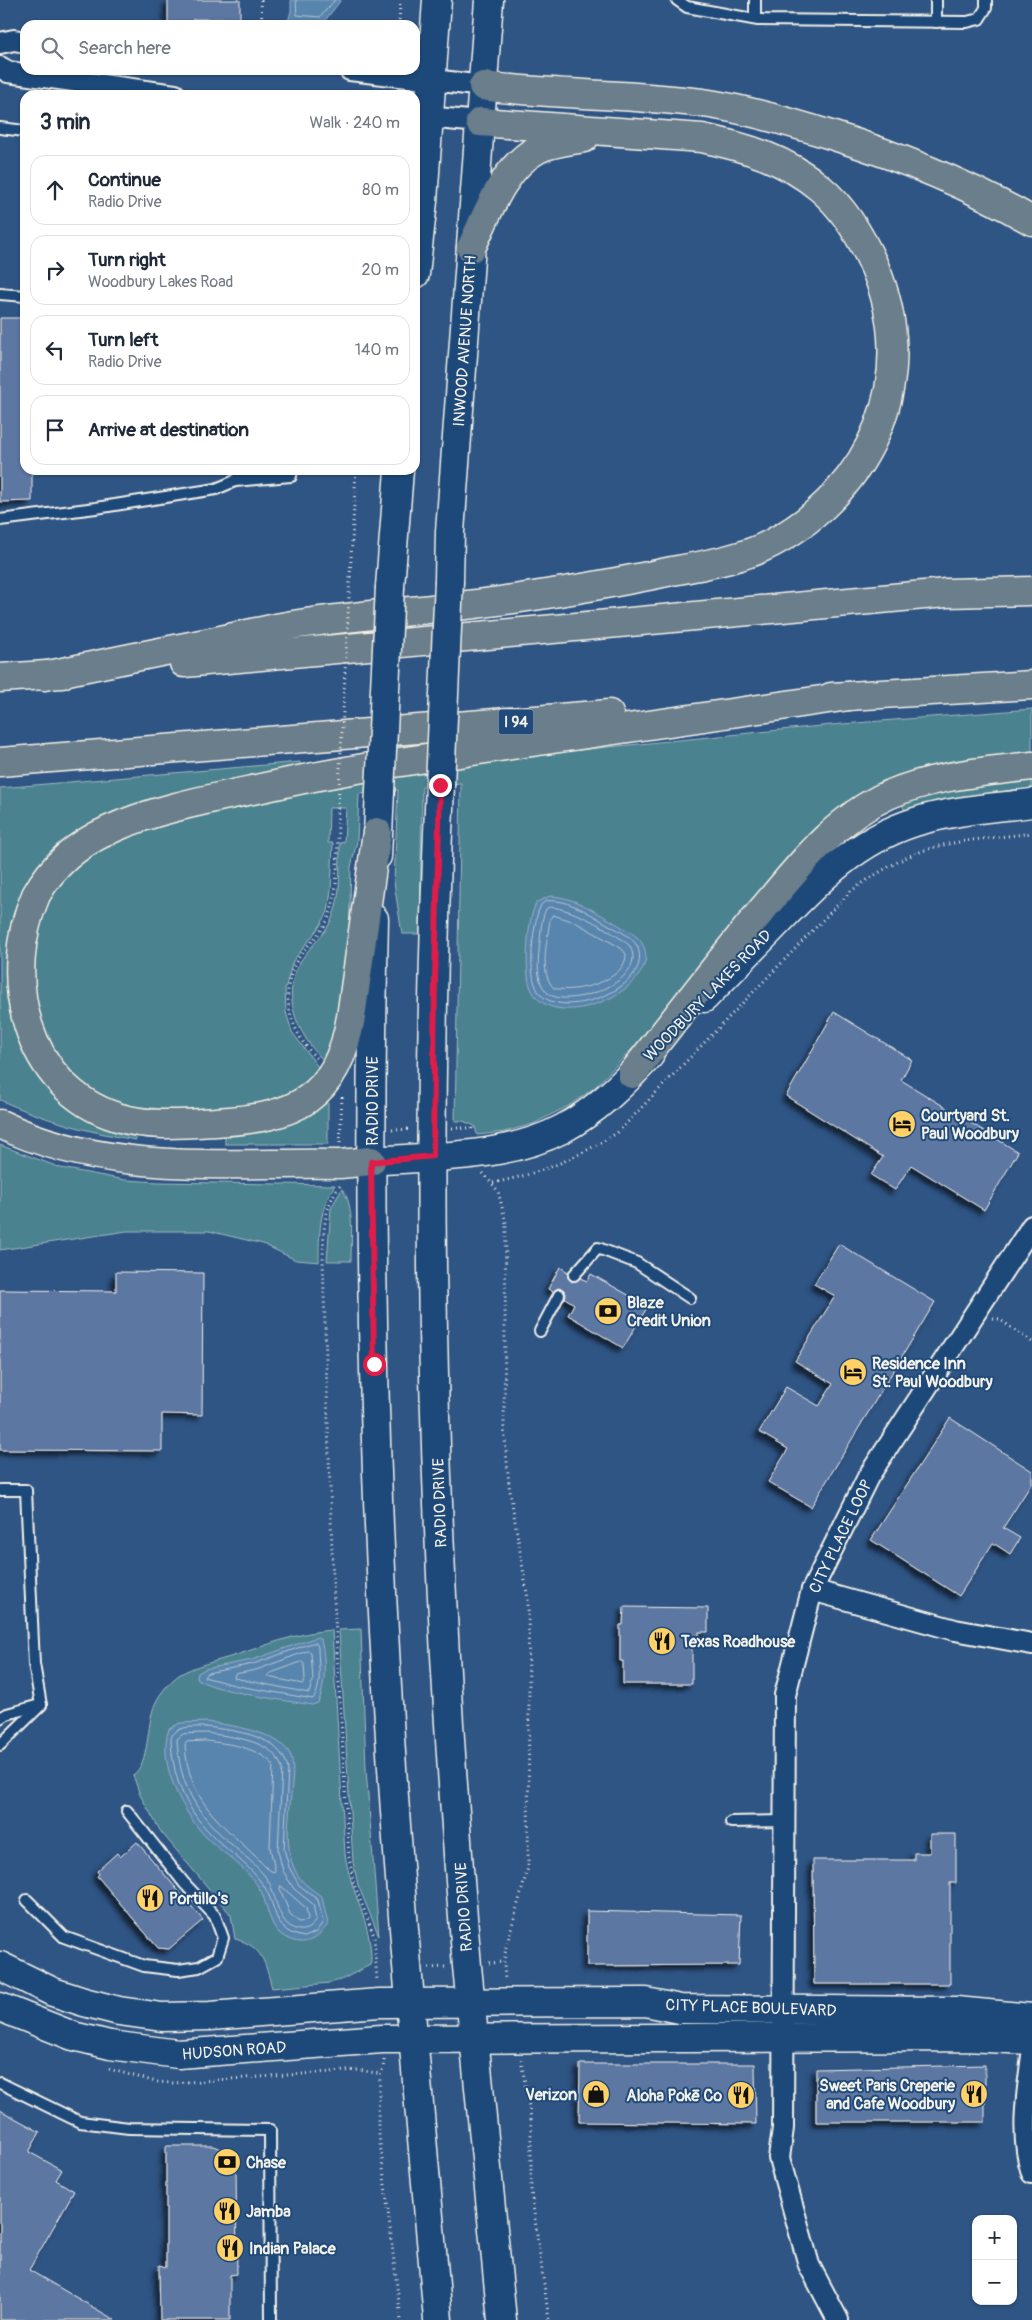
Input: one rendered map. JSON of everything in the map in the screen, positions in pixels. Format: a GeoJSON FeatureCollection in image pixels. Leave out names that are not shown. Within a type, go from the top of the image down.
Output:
{"type":"FeatureCollection","features":[{"type":"Feature","properties":{"kind":"highway"},"geometry":{"type":"LineString","coordinates":[[483,86],[707,104],[774,117],[934,171],[996,200],[1032,221]]}},
{"type":"Feature","properties":{"kind":"highway"},"geometry":{"type":"LineString","coordinates":[[44,676],[298,624],[499,601],[601,585],[734,557],[769,545],[799,527],[827,506],[854,472],[873,440],[883,414],[892,379],[890,315],[881,282],[866,247],[847,216],[821,189],[772,157],[738,145],[702,138],[480,122]]}},
{"type":"Feature","properties":{"kind":"highway"},"geometry":{"type":"LineString","coordinates":[[471,248],[503,184],[520,164],[537,150],[558,142],[624,133]]}},
{"type":"Feature","properties":{"kind":"highway"},"geometry":{"type":"LineString","coordinates":[[0,678],[44,676],[946,593],[1032,591]]}},
{"type":"Feature","properties":{"kind":"highway","name":"I 94"},"geometry":{"type":"LineString","coordinates":[[0,762],[849,696],[1032,685]]}},
{"type":"Feature","properties":{"kind":"highway"},"geometry":{"type":"LineString","coordinates":[[378,832],[349,1029],[343,1051],[332,1072],[313,1095],[299,1105],[274,1115],[250,1120],[202,1123],[145,1123],[115,1116],[84,1102],[61,1084],[40,1058],[25,1029],[18,1002],[16,964],[20,937],[28,910],[42,885],[72,853],[108,830],[153,814],[227,796],[403,760],[849,696]]}},
{"type":"Feature","properties":{"kind":"highway"},"geometry":{"type":"LineString","coordinates":[[632,1074],[729,950],[800,865],[821,842],[849,819],[880,800],[915,785],[950,777],[1032,766]]}},
{"type":"Feature","properties":{"kind":"highway"},"geometry":{"type":"LineString","coordinates":[[0,1124],[64,1148],[126,1161],[161,1164],[340,1164],[371,1162]]}},
{"type":"Feature","properties":{"kind":"main road"},"geometry":{"type":"LineString","coordinates":[[420,161],[422,116],[432,79],[437,0]]}},
{"type":"Feature","properties":{"kind":"main road","name":"INWOOD AVENUE NORTH"},"geometry":{"type":"LineString","coordinates":[[444,683],[450,532],[489,0]]}},
{"type":"Feature","properties":{"kind":"main road","name":"RADIO DRIVE"},"geometry":{"type":"LineString","coordinates":[[399,475],[390,588],[373,970],[371,1162],[374,1372],[382,1610],[407,1970],[438,2320]]}},
{"type":"Feature","properties":{"kind":"main road","name":"RADIO DRIVE"},"geometry":{"type":"LineString","coordinates":[[444,683],[435,976],[433,1156],[434,1317],[439,1505],[452,1747],[467,1965],[502,2320]]}},
{"type":"Feature","properties":{"kind":"main road","name":"WOODBURY LAKES ROAD"},"geometry":{"type":"LineString","coordinates":[[371,1162],[496,1149],[552,1134],[596,1107],[632,1074],[816,882],[854,851],[887,832],[924,819],[961,812],[1032,803]]}},
{"type":"Feature","properties":{"kind":"main road"},"geometry":{"type":"LineString","coordinates":[[0,1966],[53,1992],[84,2002],[119,2011],[162,2017],[210,2016],[372,2003],[471,2002]]}},
{"type":"Feature","properties":{"kind":"main road","name":"CITY PLACE BOULEVARD"},"geometry":{"type":"LineString","coordinates":[[471,2002],[646,2002],[680,2008],[956,2011],[1032,2018]]}},
{"type":"Feature","properties":{"kind":"main road","name":"HUDSON ROAD"},"geometry":{"type":"LineString","coordinates":[[0,2007],[73,2036],[110,2045],[178,2054],[382,2039],[474,2038]]}},
{"type":"Feature","properties":{"kind":"main road","name":"CITY PLACE BOULEVARD"},"geometry":{"type":"LineString","coordinates":[[474,2038],[965,2037],[1032,2040]]}},
{"type":"Feature","properties":{"kind":"street"},"geometry":{"type":"LineString","coordinates":[[0,44],[14,40],[20,41]]}},
{"type":"Feature","properties":{"kind":"street"},"geometry":{"type":"LineString","coordinates":[[0,68],[8,72],[20,74]]}},
{"type":"Feature","properties":{"kind":"street"},"geometry":{"type":"LineString","coordinates":[[28,75],[130,90]]}},
{"type":"Feature","properties":{"kind":"street"},"geometry":{"type":"LineString","coordinates":[[396,75],[483,86]]}},
{"type":"Feature","properties":{"kind":"street"},"geometry":{"type":"LineString","coordinates":[[422,116],[480,122]]}},
{"type":"Feature","properties":{"kind":"street","name":"CITY PLACE LOOP"},"geometry":{"type":"LineString","coordinates":[[838,2320],[809,2265],[779,2158],[783,2128],[785,1694],[812,1590],[868,1477],[1032,1226]]}},
{"type":"Feature","properties":{"kind":"street"},"geometry":{"type":"LineString","coordinates":[[812,1590],[955,1630],[1032,1644]]}},
{"type":"Feature","properties":{"kind":"street"},"geometry":{"type":"LineString","coordinates":[[1032,2056],[1026,2124],[1027,2158],[1032,2173]]}},
{"type":"Feature","properties":{"kind":"lane"},"geometry":{"type":"LineString","coordinates":[[676,0],[687,7],[755,19],[936,22],[967,22],[979,19],[986,8],[986,0]]}},
{"type":"Feature","properties":{"kind":"lane"},"geometry":{"type":"LineString","coordinates":[[755,0],[755,19]]}},
{"type":"Feature","properties":{"kind":"lane"},"geometry":{"type":"LineString","coordinates":[[936,0],[936,22]]}},
{"type":"Feature","properties":{"kind":"lane"},"geometry":{"type":"LineString","coordinates":[[0,128],[20,131]]}},
{"type":"Feature","properties":{"kind":"lane"},"geometry":{"type":"LineString","coordinates":[[0,294],[20,296]]}},
{"type":"Feature","properties":{"kind":"lane"},"geometry":{"type":"LineString","coordinates":[[235,481],[239,475]]}},
{"type":"Feature","properties":{"kind":"lane"},"geometry":{"type":"LineString","coordinates":[[0,520],[96,508],[216,489],[235,481],[291,475]]}},
{"type":"Feature","properties":{"kind":"lane"},"geometry":{"type":"LineString","coordinates":[[574,1275],[598,1248],[637,1263],[690,1298]]}},
{"type":"Feature","properties":{"kind":"lane"},"geometry":{"type":"LineString","coordinates":[[540,1331],[559,1295]]}},
{"type":"Feature","properties":{"kind":"lane"},"geometry":{"type":"LineString","coordinates":[[0,1490],[26,1490],[34,1664],[41,1705]]}},
{"type":"Feature","properties":{"kind":"lane"},"geometry":{"type":"LineString","coordinates":[[0,1718],[6,1714],[41,1705]]}},
{"type":"Feature","properties":{"kind":"lane"},"geometry":{"type":"LineString","coordinates":[[0,1746],[41,1705]]}},
{"type":"Feature","properties":{"kind":"lane"},"geometry":{"type":"LineString","coordinates":[[27,1900],[64,1938],[144,1966],[178,1970],[199,1967],[217,1957],[223,1938],[215,1916],[184,1883],[127,1811]]}},
{"type":"Feature","properties":{"kind":"lane"},"geometry":{"type":"LineString","coordinates":[[731,1822],[784,1821]]}},
{"type":"Feature","properties":{"kind":"lane"},"geometry":{"type":"LineString","coordinates":[[0,2083],[80,2122],[129,2128],[270,2130],[270,2320]]}},
{"type":"Feature","properties":{"kind":"path"},"geometry":{"type":"LineString","coordinates":[[261,0],[262,20]]}},
{"type":"Feature","properties":{"kind":"path"},"geometry":{"type":"LineString","coordinates":[[399,20],[400,0]]}},
{"type":"Feature","properties":{"kind":"path"},"geometry":{"type":"LineString","coordinates":[[356,475],[335,891],[331,912],[323,928],[298,959],[292,972],[288,993],[290,1012],[299,1037],[314,1057],[343,1080],[340,1119],[340,1186],[330,1200],[326,1214],[323,1292],[335,1629],[348,1848],[353,1880],[374,1936],[376,1970],[387,1972],[504,1962],[528,1868],[528,1599],[509,1485],[504,1427],[506,1223],[498,1191],[479,1167]]}},
{"type":"Feature","properties":{"kind":"path"},"geometry":{"type":"LineString","coordinates":[[493,1183],[554,1167],[580,1155],[617,1133],[851,891],[870,878],[904,859],[938,846],[1032,833]]}},
{"type":"Feature","properties":{"kind":"path"},"geometry":{"type":"LineString","coordinates":[[975,1314],[999,1319],[1032,1342]]}},
{"type":"Feature","properties":{"kind":"path"},"geometry":{"type":"LineString","coordinates":[[520,2057],[531,2118],[531,2191],[549,2320]]}},
{"type":"Feature","properties":{"kind":"path"},"geometry":{"type":"LineString","coordinates":[[380,2074],[378,2126],[401,2320]]}},
{"type":"Feature","properties":{"kind":"green space"},"geometry":{"type":"Polygon","coordinates":[[[1032,709],[1032,757],[900,780],[685,986],[637,1044],[594,1088],[570,1105],[533,1124],[504,1132],[477,1135],[475,1126],[463,1121],[455,1121],[461,783],[422,787],[420,934],[402,934],[394,882],[398,790],[359,794],[357,841],[351,867],[349,940],[341,1016],[328,1060],[323,1060],[314,1050],[299,1026],[294,1012],[292,985],[295,972],[302,959],[330,922],[338,898],[340,843],[344,842],[346,808],[329,808],[328,843],[333,843],[328,912],[320,926],[293,961],[285,989],[286,1012],[292,1032],[321,1071],[300,1090],[271,1104],[203,1111],[139,1111],[83,1089],[37,1030],[32,934],[56,885],[93,850],[145,828],[346,781],[548,753],[831,725],[1032,709]]]}},
{"type":"Feature","properties":{"kind":"green space"},"geometry":{"type":"Polygon","coordinates":[[[300,762],[301,769],[121,814],[11,933],[6,961],[6,988],[17,1034],[122,1132],[136,1137],[136,1140],[66,1124],[33,1114],[0,1100],[0,788],[300,762]]]}},
{"type":"Feature","properties":{"kind":"green space"},"geometry":{"type":"Polygon","coordinates":[[[1032,778],[1032,792],[905,812],[901,800],[926,792],[1032,778]]]}},
{"type":"Feature","properties":{"kind":"green space"},"geometry":{"type":"Polygon","coordinates":[[[328,1093],[328,1144],[225,1144],[225,1131],[328,1093]]]}},
{"type":"Feature","properties":{"kind":"green space"},"geometry":{"type":"Polygon","coordinates":[[[0,1145],[61,1168],[125,1180],[335,1185],[326,1203],[321,1222],[319,1262],[296,1260],[263,1244],[209,1231],[127,1231],[0,1250],[0,1145]]]}},
{"type":"Feature","properties":{"kind":"green space"},"geometry":{"type":"Polygon","coordinates":[[[342,1189],[351,1213],[351,1261],[327,1261],[331,1208],[342,1189]]]}},
{"type":"Feature","properties":{"kind":"green space"},"geometry":{"type":"Polygon","coordinates":[[[361,1629],[366,1769],[379,1936],[358,1885],[353,1862],[339,1630],[361,1629]]]}},
{"type":"Feature","properties":{"kind":"green space"},"geometry":{"type":"Polygon","coordinates":[[[332,1630],[345,1854],[351,1881],[365,1920],[371,1961],[370,1965],[343,1979],[330,1983],[272,1988],[265,1963],[252,1946],[235,1939],[231,1915],[161,1832],[140,1795],[133,1775],[142,1762],[145,1753],[155,1704],[165,1688],[179,1675],[198,1666],[282,1640],[319,1631],[332,1630]]]}},
{"type":"Feature","properties":{"kind":"water"},"geometry":{"type":"Polygon","coordinates":[[[291,0],[341,0],[326,20],[288,20],[291,0]]]}},
{"type":"Feature","properties":{"kind":"water"},"geometry":{"type":"Polygon","coordinates":[[[550,896],[568,899],[584,905],[638,938],[646,956],[640,974],[624,990],[602,1002],[578,1008],[555,1008],[537,998],[528,977],[527,950],[529,928],[537,902],[550,896]]]}},
{"type":"Feature","properties":{"kind":"water"},"geometry":{"type":"Polygon","coordinates":[[[317,1637],[321,1640],[324,1655],[323,1688],[318,1703],[312,1705],[233,1691],[204,1683],[197,1678],[198,1673],[205,1669],[252,1660],[317,1637]]]}},
{"type":"Feature","properties":{"kind":"water"},"geometry":{"type":"Polygon","coordinates":[[[207,1722],[252,1730],[275,1740],[284,1746],[290,1754],[293,1772],[288,1836],[289,1849],[297,1873],[304,1883],[322,1897],[328,1924],[319,1935],[308,1941],[297,1942],[290,1940],[278,1932],[271,1919],[264,1898],[253,1879],[199,1829],[182,1803],[175,1788],[166,1757],[169,1729],[180,1723],[207,1722]]]}},
{"type":"Feature","properties":{"kind":"building"},"geometry":{"type":"Polygon","coordinates":[[[168,0],[240,0],[240,19],[168,20],[168,0]]]}},
{"type":"Feature","properties":{"kind":"building"},"geometry":{"type":"Polygon","coordinates":[[[0,318],[20,318],[20,475],[32,475],[32,501],[0,502],[0,318]]]}},
{"type":"Feature","properties":{"kind":"building","name":"Courtyard St. Paul Woodbury"},"geometry":{"type":"Polygon","coordinates":[[[834,1012],[912,1060],[901,1080],[1018,1152],[984,1210],[911,1165],[895,1190],[871,1175],[883,1157],[786,1096],[834,1012]]]}},
{"type":"Feature","properties":{"kind":"building","name":"Residence Inn St. Paul Woodbury"},"geometry":{"type":"Polygon","coordinates":[[[839,1244],[935,1302],[811,1507],[768,1482],[788,1449],[759,1432],[786,1387],[819,1406],[833,1384],[795,1361],[835,1296],[814,1284],[839,1244]]]}},
{"type":"Feature","properties":{"kind":"building","name":"Blaze Credit Union"},"geometry":{"type":"Polygon","coordinates":[[[560,1267],[568,1272],[568,1278],[572,1282],[580,1278],[587,1281],[591,1274],[648,1306],[623,1348],[568,1315],[574,1304],[565,1298],[566,1294],[563,1289],[558,1288],[553,1292],[548,1289],[560,1267]]]}},
{"type":"Feature","properties":{"kind":"building"},"geometry":{"type":"Polygon","coordinates":[[[116,1272],[203,1273],[202,1415],[162,1414],[162,1451],[0,1450],[0,1290],[116,1291],[116,1272]]]}},
{"type":"Feature","properties":{"kind":"building"},"geometry":{"type":"Polygon","coordinates":[[[950,1418],[1032,1471],[1032,1483],[1003,1528],[1020,1538],[1010,1554],[993,1543],[959,1596],[871,1540],[950,1418]]]}},
{"type":"Feature","properties":{"kind":"building"},"geometry":{"type":"Polygon","coordinates":[[[624,1607],[708,1608],[708,1632],[699,1632],[699,1640],[692,1640],[692,1684],[623,1684],[623,1661],[620,1661],[620,1625],[623,1625],[624,1607]]]}},
{"type":"Feature","properties":{"kind":"building"},"geometry":{"type":"Polygon","coordinates":[[[930,1834],[956,1834],[956,1883],[950,1883],[950,1984],[814,1984],[813,1860],[914,1860],[914,1853],[930,1853],[930,1834]]]}},
{"type":"Feature","properties":{"kind":"building","name":"Portillo's"},"geometry":{"type":"Polygon","coordinates":[[[137,1842],[203,1920],[169,1949],[158,1948],[97,1876],[99,1874],[97,1871],[117,1853],[120,1857],[137,1842]]]}},
{"type":"Feature","properties":{"kind":"building"},"geometry":{"type":"Polygon","coordinates":[[[587,1911],[741,1915],[739,1965],[587,1966],[587,1911]]]}},
{"type":"Feature","properties":{"kind":"building"},"geometry":{"type":"Polygon","coordinates":[[[580,2064],[755,2064],[756,2124],[579,2122],[580,2064]]]}},
{"type":"Feature","properties":{"kind":"building"},"geometry":{"type":"Polygon","coordinates":[[[985,2065],[985,2122],[816,2122],[816,2069],[985,2065]]]}},
{"type":"Feature","properties":{"kind":"building"},"geometry":{"type":"Polygon","coordinates":[[[0,2110],[40,2132],[29,2152],[62,2170],[56,2180],[74,2191],[29,2270],[115,2320],[0,2320],[0,2110]]]}},
{"type":"Feature","properties":{"kind":"building"},"geometry":{"type":"Polygon","coordinates":[[[166,2146],[214,2146],[234,2154],[236,2162],[237,2274],[230,2275],[230,2320],[160,2320],[159,2265],[166,2267],[166,2146]]]}},
{"type":"Feature","properties":{"kind":"place","name":"Courtyard St. Paul Woodbury"},"geometry":{"type":"Point","coordinates":[902,1124]}},
{"type":"Feature","properties":{"kind":"place","name":"Blaze Credit Union"},"geometry":{"type":"Point","coordinates":[608,1311]}},
{"type":"Feature","properties":{"kind":"place","name":"Residence Inn St. Paul Woodbury"},"geometry":{"type":"Point","coordinates":[853,1372]}},
{"type":"Feature","properties":{"kind":"place","name":"Texas Roadhouse"},"geometry":{"type":"Point","coordinates":[662,1641]}},
{"type":"Feature","properties":{"kind":"place","name":"Portillo's"},"geometry":{"type":"Point","coordinates":[150,1898]}},
{"type":"Feature","properties":{"kind":"place","name":"Verizon"},"geometry":{"type":"Point","coordinates":[596,2094]}},
{"type":"Feature","properties":{"kind":"place","name":"Sweet Paris Creperie and Cafe Woodbury"},"geometry":{"type":"Point","coordinates":[974,2094]}},
{"type":"Feature","properties":{"kind":"place","name":"Aloha Pokē Co"},"geometry":{"type":"Point","coordinates":[741,2095]}},
{"type":"Feature","properties":{"kind":"place","name":"Chase"},"geometry":{"type":"Point","coordinates":[227,2162]}},
{"type":"Feature","properties":{"kind":"place","name":"Jamba"},"geometry":{"type":"Point","coordinates":[227,2211]}},
{"type":"Feature","properties":{"kind":"place","name":"Indian Palace"},"geometry":{"type":"Point","coordinates":[230,2248]}},
{"type":"Feature","properties":{"kind":"route"},"geometry":{"type":"LineString","coordinates":[[374,1364],[371,1162],[433,1156],[440,785]]}}]}
